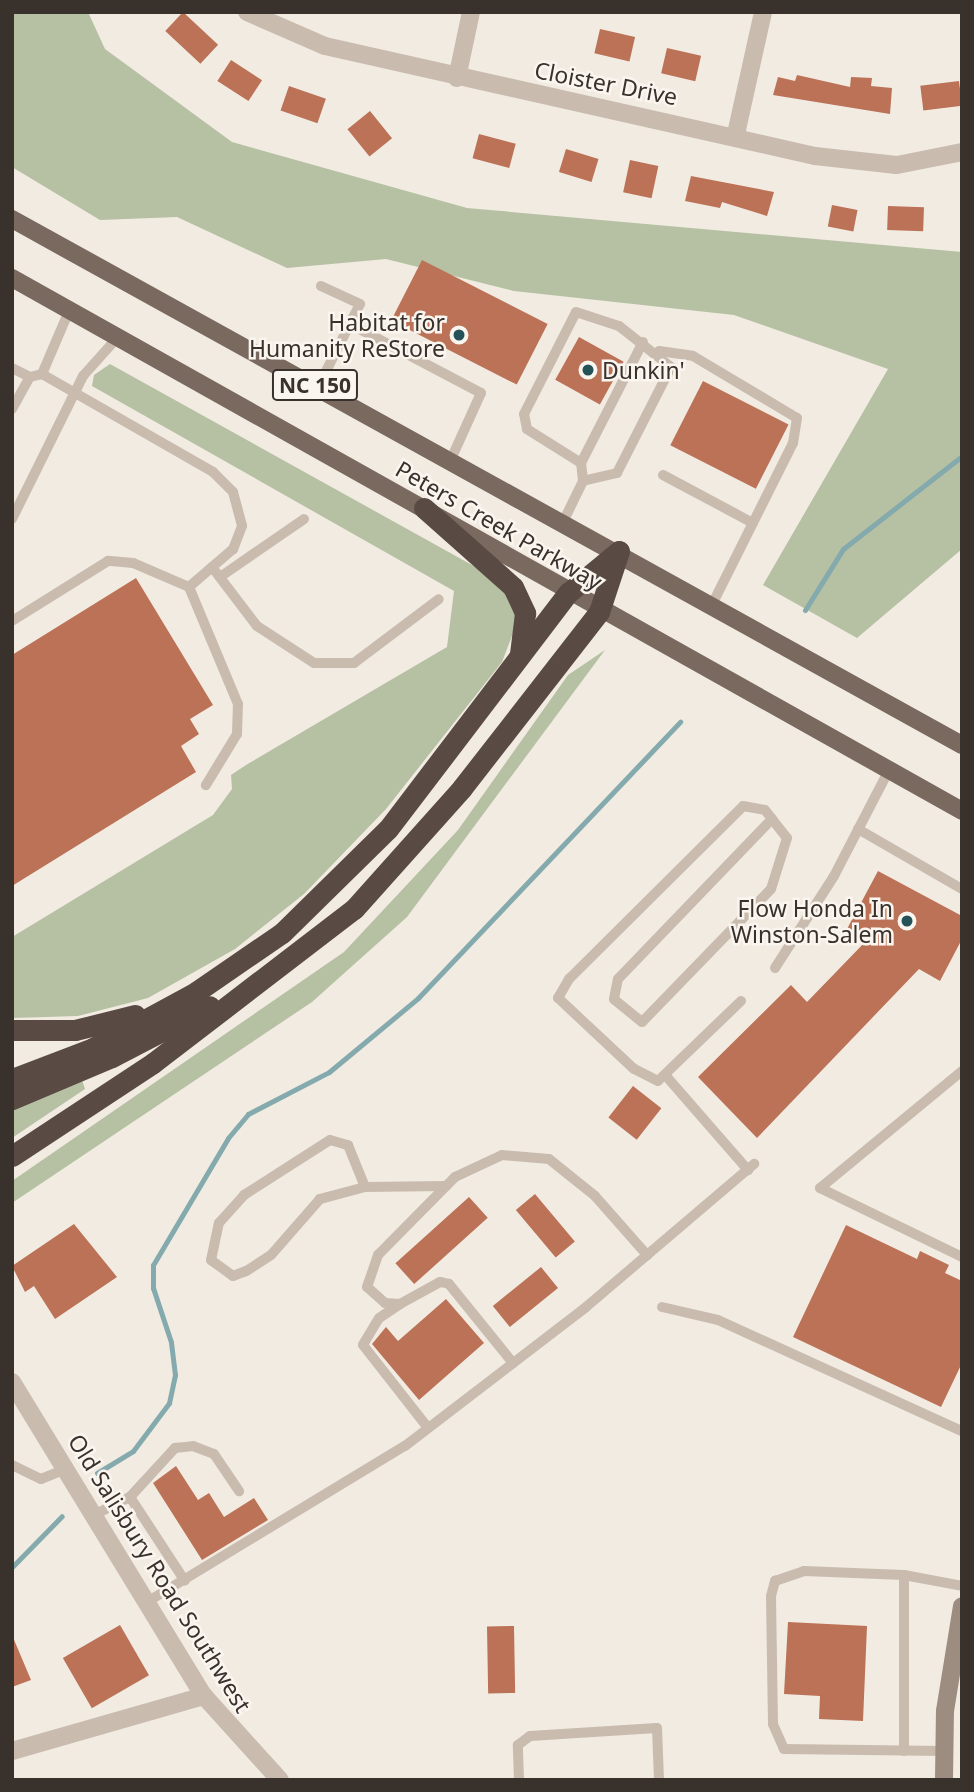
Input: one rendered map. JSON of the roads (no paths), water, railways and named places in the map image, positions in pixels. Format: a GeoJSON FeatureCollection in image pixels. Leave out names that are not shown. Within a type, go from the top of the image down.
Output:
{"type":"FeatureCollection","features":[{"type":"Feature","properties":{"kind":"highway"},"geometry":{"type":"LineString","coordinates":[[424,508],[520,599],[526,631],[514,671]]}},
{"type":"Feature","properties":{"kind":"highway"},"geometry":{"type":"LineString","coordinates":[[12,1079],[93,1048],[196,992],[282,933],[388,830],[514,671],[568,593],[619,551]]}},
{"type":"Feature","properties":{"kind":"highway"},"geometry":{"type":"LineString","coordinates":[[12,1156],[153,1063],[323,936],[400,863],[599,612],[619,551]]}},
{"type":"Feature","properties":{"kind":"highway"},"geometry":{"type":"LineString","coordinates":[[12,1098],[193,1016],[323,936]]}},
{"type":"Feature","properties":{"kind":"highway"},"geometry":{"type":"LineString","coordinates":[[12,1030],[106,1024],[196,992]]}},
{"type":"Feature","properties":{"kind":"main road","name":"Peters Creek Parkway"},"geometry":{"type":"LineString","coordinates":[[12,219],[564,520],[962,745]]}},
{"type":"Feature","properties":{"kind":"main road","name":"Peters Creek Parkway"},"geometry":{"type":"LineString","coordinates":[[12,278],[424,508],[599,612],[962,811]]}},
{"type":"Feature","properties":{"kind":"street","name":"Cloister Drive"},"geometry":{"type":"LineString","coordinates":[[247,12],[325,47],[457,78],[872,164],[922,163],[962,152]]}},
{"type":"Feature","properties":{"kind":"street"},"geometry":{"type":"LineString","coordinates":[[457,78],[471,12]]}},
{"type":"Feature","properties":{"kind":"street"},"geometry":{"type":"LineString","coordinates":[[736,134],[763,12]]}},
{"type":"Feature","properties":{"kind":"street","name":"Old Salisbury Road Southwest"},"geometry":{"type":"LineString","coordinates":[[12,1382],[204,1696],[234,1737],[280,1780]]}},
{"type":"Feature","properties":{"kind":"street"},"geometry":{"type":"LineString","coordinates":[[944,1780],[948,1672],[962,1606]]}},
{"type":"Feature","properties":{"kind":"street"},"geometry":{"type":"LineString","coordinates":[[12,1751],[204,1696]]}},
{"type":"Feature","properties":{"kind":"lane"},"geometry":{"type":"LineString","coordinates":[[318,387],[360,304],[321,286]]}},
{"type":"Feature","properties":{"kind":"lane"},"geometry":{"type":"LineString","coordinates":[[12,409],[30,377],[42,373],[69,311]]}},
{"type":"Feature","properties":{"kind":"lane"},"geometry":{"type":"LineString","coordinates":[[581,463],[527,429],[524,414],[576,312],[659,351],[693,356],[797,418],[793,443],[713,603]]}},
{"type":"Feature","properties":{"kind":"lane"},"geometry":{"type":"LineString","coordinates":[[351,324],[481,393],[451,459]]}},
{"type":"Feature","properties":{"kind":"lane"},"geometry":{"type":"LineString","coordinates":[[12,519],[74,393],[117,338]]}},
{"type":"Feature","properties":{"kind":"lane"},"geometry":{"type":"LineString","coordinates":[[564,520],[583,481],[581,463],[643,342]]}},
{"type":"Feature","properties":{"kind":"lane"},"geometry":{"type":"LineString","coordinates":[[583,481],[617,473],[671,367],[659,351]]}},
{"type":"Feature","properties":{"kind":"lane"},"geometry":{"type":"LineString","coordinates":[[12,368],[30,377]]}},
{"type":"Feature","properties":{"kind":"lane"},"geometry":{"type":"LineString","coordinates":[[12,621],[108,561],[133,563],[177,587],[189,587],[233,549],[242,526],[226,481],[42,373]]}},
{"type":"Feature","properties":{"kind":"lane"},"geometry":{"type":"LineString","coordinates":[[663,475],[753,523]]}},
{"type":"Feature","properties":{"kind":"lane"},"geometry":{"type":"LineString","coordinates":[[220,577],[304,519]]}},
{"type":"Feature","properties":{"kind":"lane"},"geometry":{"type":"LineString","coordinates":[[212,567],[257,626],[314,663],[336,666],[354,663],[439,599]]}},
{"type":"Feature","properties":{"kind":"lane"},"geometry":{"type":"LineString","coordinates":[[189,587],[238,704],[237,734],[206,785]]}},
{"type":"Feature","properties":{"kind":"lane"},"geometry":{"type":"LineString","coordinates":[[775,968],[858,829],[889,770]]}},
{"type":"Feature","properties":{"kind":"lane"},"geometry":{"type":"LineString","coordinates":[[741,1001],[658,1081],[634,1069],[558,998],[569,979],[743,806],[765,810],[787,838],[771,889],[642,1022],[635,1019],[614,999],[618,979],[772,819]]}},
{"type":"Feature","properties":{"kind":"lane"},"geometry":{"type":"LineString","coordinates":[[858,829],[962,889]]}},
{"type":"Feature","properties":{"kind":"lane"},"geometry":{"type":"LineString","coordinates":[[962,1071],[820,1188],[962,1257]]}},
{"type":"Feature","properties":{"kind":"lane"},"geometry":{"type":"LineString","coordinates":[[147,1602],[185,1581],[428,1428],[647,1255],[751,1167],[666,1076]]}},
{"type":"Feature","properties":{"kind":"lane"},"geometry":{"type":"LineString","coordinates":[[365,1186],[348,1145],[330,1140],[244,1195],[219,1223],[211,1259],[233,1276],[246,1271],[271,1255],[320,1199],[365,1186],[446,1186]]}},
{"type":"Feature","properties":{"kind":"lane"},"geometry":{"type":"LineString","coordinates":[[400,1304],[374,1297],[369,1273],[378,1255],[446,1186],[502,1155],[549,1159],[595,1196],[647,1255]]}},
{"type":"Feature","properties":{"kind":"lane"},"geometry":{"type":"LineString","coordinates":[[428,1428],[363,1345],[379,1318],[440,1282],[449,1284],[513,1363]]}},
{"type":"Feature","properties":{"kind":"lane"},"geometry":{"type":"LineString","coordinates":[[662,1307],[718,1320],[962,1431]]}},
{"type":"Feature","properties":{"kind":"lane"},"geometry":{"type":"LineString","coordinates":[[94,1515],[130,1497],[167,1452],[193,1446],[214,1454],[239,1491]]}},
{"type":"Feature","properties":{"kind":"lane"},"geometry":{"type":"LineString","coordinates":[[12,1465],[41,1479],[66,1469]]}},
{"type":"Feature","properties":{"kind":"lane"},"geometry":{"type":"LineString","coordinates":[[130,1497],[185,1581]]}},
{"type":"Feature","properties":{"kind":"lane"},"geometry":{"type":"LineString","coordinates":[[944,1751],[784,1749],[773,1724],[771,1596],[775,1581],[787,1572],[904,1575],[962,1586]]}},
{"type":"Feature","properties":{"kind":"lane"},"geometry":{"type":"LineString","coordinates":[[904,1575],[904,1751]]}},
{"type":"Feature","properties":{"kind":"lane"},"geometry":{"type":"LineString","coordinates":[[520,1780],[518,1745],[530,1736],[657,1728],[660,1780]]}},
{"type":"Feature","properties":{"kind":"waterway"},"geometry":{"type":"LineString","coordinates":[[805,610],[843,549],[962,456]]}},
{"type":"Feature","properties":{"kind":"waterway"},"geometry":{"type":"LineString","coordinates":[[97,1473],[133,1451],[169,1403],[175,1375],[171,1342],[153,1288],[153,1265],[228,1138],[248,1114],[329,1072],[418,998],[680,722]]}},
{"type":"Feature","properties":{"kind":"waterway"},"geometry":{"type":"LineString","coordinates":[[12,1567],[62,1516]]}},
{"type":"Feature","properties":{"kind":"place","name":"Habitat for Humanity ReStore"},"geometry":{"type":"Point","coordinates":[459,335]}},
{"type":"Feature","properties":{"kind":"place","name":"Dunkin'"},"geometry":{"type":"Point","coordinates":[588,370]}},
{"type":"Feature","properties":{"kind":"place","name":"Flow Honda In Winston-Salem"},"geometry":{"type":"Point","coordinates":[907,921]}}]}
